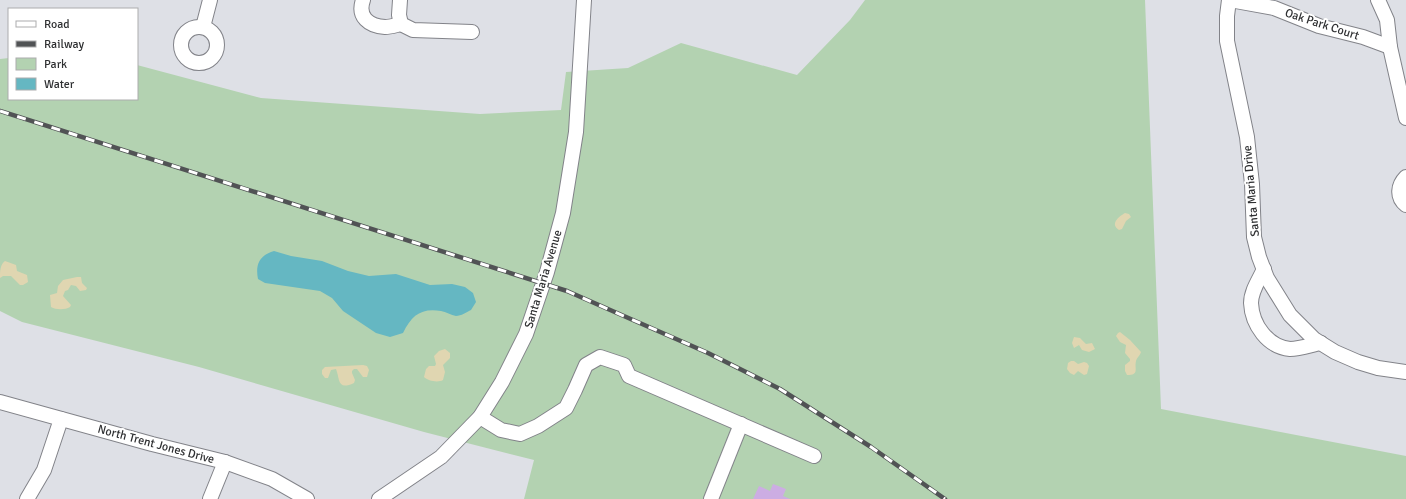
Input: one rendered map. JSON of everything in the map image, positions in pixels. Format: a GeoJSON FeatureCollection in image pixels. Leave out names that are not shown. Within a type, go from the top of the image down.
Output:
{"type":"FeatureCollection","features":[{"type":"Feature","properties":{"kind":"street"},"geometry":{"type":"LineString","coordinates":[[204,27],[210,0]]}},
{"type":"Feature","properties":{"kind":"street"},"geometry":{"type":"LineString","coordinates":[[363,0],[360,7],[363,16],[371,24],[387,27],[402,24],[413,30],[472,32]]}},
{"type":"Feature","properties":{"kind":"street"},"geometry":{"type":"LineString","coordinates":[[400,0],[399,15],[402,24]]}},
{"type":"Feature","properties":{"kind":"street","name":"Santa Maria Avenue"},"geometry":{"type":"LineString","coordinates":[[379,499],[440,457],[480,417],[502,382],[526,334],[547,272],[563,213],[576,132],[584,0]]}},
{"type":"Feature","properties":{"kind":"street","name":"Oak Park Court"},"geometry":{"type":"LineString","coordinates":[[1230,0],[1274,8],[1319,26],[1363,37],[1390,47]]}},
{"type":"Feature","properties":{"kind":"street","name":"Santa Maria Drive"},"geometry":{"type":"LineString","coordinates":[[1230,0],[1227,16],[1227,41],[1247,137],[1252,184],[1254,237],[1267,278],[1290,315],[1314,339],[1335,352],[1358,362],[1378,368],[1406,372]]}},
{"type":"Feature","properties":{"kind":"street"},"geometry":{"type":"LineString","coordinates":[[1378,0],[1387,20],[1390,47],[1406,118]]}},
{"type":"Feature","properties":{"kind":"street"},"geometry":{"type":"LineString","coordinates":[[1406,177],[1402,182],[1399,193],[1400,198],[1406,206]]}},
{"type":"Feature","properties":{"kind":"street"},"geometry":{"type":"LineString","coordinates":[[1264,269],[1254,290],[1251,303],[1252,313],[1263,335],[1270,341],[1290,349],[1320,343]]}},
{"type":"Feature","properties":{"kind":"street"},"geometry":{"type":"LineString","coordinates":[[480,417],[501,430],[520,434],[538,426],[566,408],[586,365],[600,358],[624,365],[629,376],[814,456]]}},
{"type":"Feature","properties":{"kind":"street","name":"North Trent Jones Drive"},"geometry":{"type":"LineString","coordinates":[[0,402],[152,444],[225,462],[272,479],[307,499]]}},
{"type":"Feature","properties":{"kind":"street"},"geometry":{"type":"LineString","coordinates":[[27,499],[44,470],[61,419]]}},
{"type":"Feature","properties":{"kind":"street"},"geometry":{"type":"LineString","coordinates":[[711,499],[741,424]]}},
{"type":"Feature","properties":{"kind":"street"},"geometry":{"type":"LineString","coordinates":[[210,499],[225,462]]}},
{"type":"Feature","properties":{"kind":"green space"},"geometry":{"type":"Polygon","coordinates":[[[865,0],[1145,0],[1161,409],[1406,456],[1406,499],[524,499],[534,460],[424,432],[199,367],[22,322],[0,311],[0,59],[8,58],[8,100],[138,100],[138,65],[261,98],[480,114],[561,110],[566,72],[628,68],[681,43],[797,75],[850,20],[865,0]]]}},
{"type":"Feature","properties":{"kind":"sand"},"geometry":{"type":"Polygon","coordinates":[[[1125,213],[1129,214],[1131,217],[1126,221],[1122,229],[1119,230],[1116,228],[1115,223],[1120,216],[1125,213]]]}},
{"type":"Feature","properties":{"kind":"sand"},"geometry":{"type":"Polygon","coordinates":[[[5,261],[16,265],[17,271],[27,275],[28,282],[20,285],[11,276],[3,276],[0,278],[1,266],[5,261]]]}},
{"type":"Feature","properties":{"kind":"sand"},"geometry":{"type":"Polygon","coordinates":[[[81,277],[82,283],[87,288],[86,290],[80,291],[76,286],[71,285],[68,290],[65,291],[63,296],[71,305],[70,307],[66,309],[55,309],[51,307],[50,295],[57,293],[58,286],[63,280],[81,277]]]}},
{"type":"Feature","properties":{"kind":"sand"},"geometry":{"type":"Polygon","coordinates":[[[1120,332],[1141,352],[1136,361],[1136,371],[1131,375],[1127,375],[1125,371],[1125,365],[1130,361],[1125,353],[1126,345],[1120,342],[1116,336],[1120,332]]]}},
{"type":"Feature","properties":{"kind":"sand"},"geometry":{"type":"Polygon","coordinates":[[[1074,337],[1080,338],[1086,344],[1092,343],[1095,349],[1089,352],[1082,350],[1079,345],[1074,348],[1072,343],[1074,337]]]}},
{"type":"Feature","properties":{"kind":"sand"},"geometry":{"type":"Polygon","coordinates":[[[445,349],[450,353],[450,358],[443,365],[445,372],[443,380],[436,381],[424,377],[426,369],[429,366],[435,366],[436,364],[434,356],[439,351],[445,349]]]}},
{"type":"Feature","properties":{"kind":"sand"},"geometry":{"type":"Polygon","coordinates":[[[1071,361],[1078,364],[1084,362],[1087,363],[1089,366],[1087,374],[1084,375],[1078,371],[1074,375],[1070,373],[1067,369],[1068,363],[1071,361]]]}},
{"type":"Feature","properties":{"kind":"sand"},"geometry":{"type":"Polygon","coordinates":[[[367,366],[369,370],[367,377],[363,377],[357,369],[354,369],[352,373],[355,380],[354,383],[345,386],[340,383],[336,369],[331,370],[328,378],[325,378],[322,374],[322,370],[325,367],[367,366]]]}},
{"type":"Feature","properties":{"kind":"water"},"geometry":{"type":"Polygon","coordinates":[[[274,251],[291,256],[322,261],[348,271],[369,276],[396,274],[430,285],[452,284],[465,287],[473,293],[476,302],[471,310],[458,316],[434,310],[418,314],[406,327],[403,333],[390,337],[376,333],[343,311],[332,298],[320,291],[265,283],[258,279],[257,269],[260,261],[265,255],[274,251]]]}},
{"type":"Feature","properties":{"kind":"building"},"geometry":{"type":"Polygon","coordinates":[[[773,484],[786,489],[783,496],[790,499],[753,499],[759,486],[770,491],[773,484]]]}},
{"type":"Feature","properties":{"kind":"railway"},"geometry":{"type":"LineString","coordinates":[[0,111],[567,291],[708,353],[780,389],[871,447],[945,499]]}}]}
